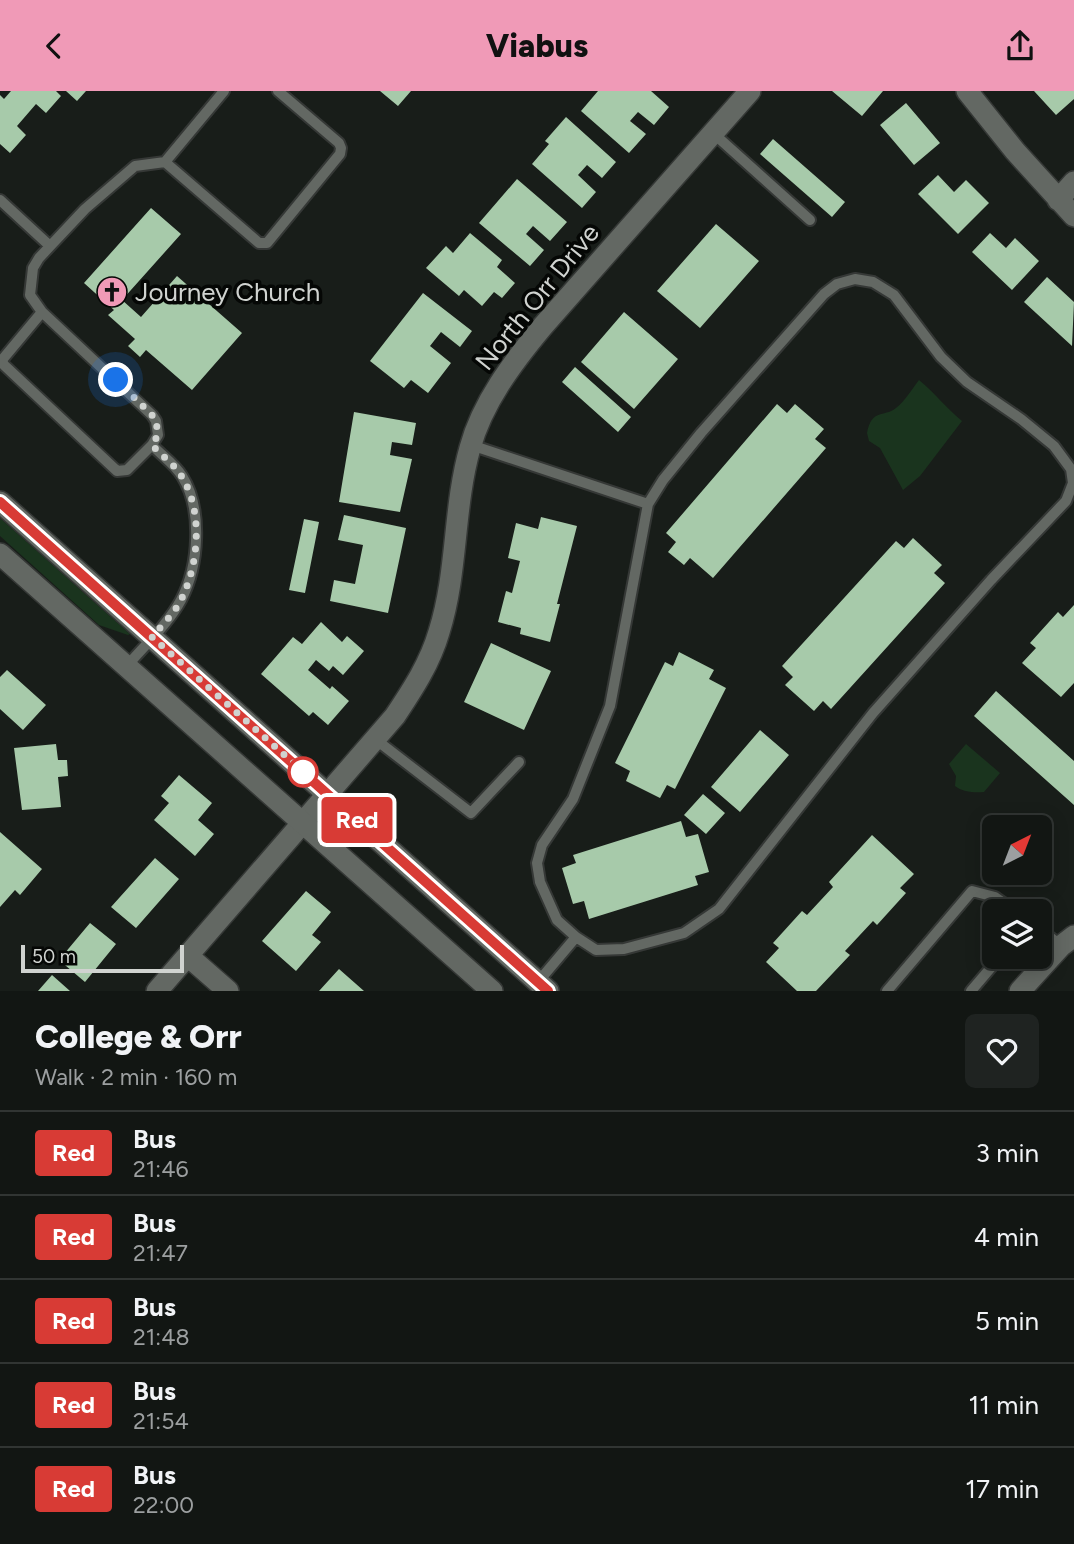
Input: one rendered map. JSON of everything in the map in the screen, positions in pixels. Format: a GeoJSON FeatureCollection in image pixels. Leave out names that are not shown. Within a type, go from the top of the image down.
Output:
{"type":"FeatureCollection","features":[{"type":"Feature","properties":{"kind":"street","name":"North Orr Drive"},"geometry":{"type":"LineString","coordinates":[[157,991],[395,716],[421,677],[440,631],[463,477],[471,445],[488,403],[522,351],[750,91]]}},
{"type":"Feature","properties":{"kind":"street"},"geometry":{"type":"LineString","coordinates":[[967,91],[1074,216]]}},
{"type":"Feature","properties":{"kind":"street"},"geometry":{"type":"LineString","coordinates":[[1058,199],[1074,181]]}},
{"type":"Feature","properties":{"kind":"street"},"geometry":{"type":"LineString","coordinates":[[0,502],[543,986]]}},
{"type":"Feature","properties":{"kind":"street"},"geometry":{"type":"LineString","coordinates":[[0,554],[492,991]]}},
{"type":"Feature","properties":{"kind":"street"},"geometry":{"type":"LineString","coordinates":[[1020,991],[1068,941]]}},
{"type":"Feature","properties":{"kind":"street"},"geometry":{"type":"LineString","coordinates":[[188,955],[228,991]]}},
{"type":"Feature","properties":{"kind":"lane"},"geometry":{"type":"LineString","coordinates":[[42,312],[4,356],[4,365],[117,471],[127,470],[152,445],[158,435],[156,421],[42,312],[30,295],[33,268],[85,209],[135,166],[165,162],[224,91]]}},
{"type":"Feature","properties":{"kind":"lane"},"geometry":{"type":"LineString","coordinates":[[165,162],[259,243],[267,243],[340,154],[341,148],[339,143],[278,91]]}},
{"type":"Feature","properties":{"kind":"lane"},"geometry":{"type":"LineString","coordinates":[[713,133],[810,220]]}},
{"type":"Feature","properties":{"kind":"lane"},"geometry":{"type":"LineString","coordinates":[[0,200],[50,246]]}},
{"type":"Feature","properties":{"kind":"lane"},"geometry":{"type":"LineString","coordinates":[[855,279],[873,282],[894,295],[942,357],[967,382],[1021,419],[1054,446],[1071,469],[1073,483],[1066,501],[991,580],[873,713],[719,909],[684,933],[624,949],[596,950],[557,920],[540,882],[537,863],[542,845],[573,799],[610,706],[648,504],[663,480],[701,433],[824,294],[837,284],[855,279]]}},
{"type":"Feature","properties":{"kind":"lane"},"geometry":{"type":"LineString","coordinates":[[127,666],[182,599],[196,539],[191,494],[181,474],[152,445]]}},
{"type":"Feature","properties":{"kind":"lane"},"geometry":{"type":"LineString","coordinates":[[471,445],[648,504]]}},
{"type":"Feature","properties":{"kind":"lane"},"geometry":{"type":"LineString","coordinates":[[375,739],[471,813],[519,762]]}},
{"type":"Feature","properties":{"kind":"lane"},"geometry":{"type":"LineString","coordinates":[[887,991],[972,891],[998,899]]}},
{"type":"Feature","properties":{"kind":"lane"},"geometry":{"type":"LineString","coordinates":[[543,986],[576,937]]}},
{"type":"Feature","properties":{"kind":"lane"},"geometry":{"type":"LineString","coordinates":[[971,991],[990,969]]}},
{"type":"Feature","properties":{"kind":"green space"},"geometry":{"type":"Polygon","coordinates":[[[919,380],[962,421],[920,476],[903,490],[880,448],[869,441],[867,433],[872,420],[896,408],[919,380]]]}},
{"type":"Feature","properties":{"kind":"green space"},"geometry":{"type":"Polygon","coordinates":[[[0,518],[130,634],[99,625],[0,536],[0,518]]]}},
{"type":"Feature","properties":{"kind":"green space"},"geometry":{"type":"Polygon","coordinates":[[[966,744],[1000,773],[984,792],[969,792],[955,786],[956,776],[949,764],[966,744]]]}},
{"type":"Feature","properties":{"kind":"building"},"geometry":{"type":"Polygon","coordinates":[[[11,91],[56,91],[61,96],[46,113],[36,104],[17,126],[26,135],[10,153],[0,144],[0,95],[4,99],[11,91]]]}},
{"type":"Feature","properties":{"kind":"building"},"geometry":{"type":"Polygon","coordinates":[[[66,91],[86,91],[77,101],[66,91]]]}},
{"type":"Feature","properties":{"kind":"building"},"geometry":{"type":"Polygon","coordinates":[[[380,91],[411,91],[398,106],[380,91]]]}},
{"type":"Feature","properties":{"kind":"building"},"geometry":{"type":"Polygon","coordinates":[[[598,91],[651,91],[669,107],[654,125],[638,112],[630,121],[646,134],[629,153],[581,111],[598,91]]]}},
{"type":"Feature","properties":{"kind":"building"},"geometry":{"type":"Polygon","coordinates":[[[832,91],[883,91],[862,116],[832,91]]]}},
{"type":"Feature","properties":{"kind":"building"},"geometry":{"type":"Polygon","coordinates":[[[1034,91],[1074,91],[1074,99],[1056,115],[1034,91]]]}},
{"type":"Feature","properties":{"kind":"building"},"geometry":{"type":"Polygon","coordinates":[[[906,103],[940,143],[914,165],[880,125],[906,103]]]}},
{"type":"Feature","properties":{"kind":"building"},"geometry":{"type":"Polygon","coordinates":[[[566,117],[616,162],[602,178],[587,165],[578,175],[596,192],[582,208],[532,164],[549,144],[545,141],[566,117]]]}},
{"type":"Feature","properties":{"kind":"building"},"geometry":{"type":"Polygon","coordinates":[[[773,139],[845,202],[832,217],[760,154],[773,139]]]}},
{"type":"Feature","properties":{"kind":"building"},"geometry":{"type":"Polygon","coordinates":[[[938,175],[954,192],[966,180],[989,203],[958,234],[918,194],[938,175]]]}},
{"type":"Feature","properties":{"kind":"building"},"geometry":{"type":"Polygon","coordinates":[[[517,179],[567,222],[550,241],[533,226],[526,234],[544,250],[530,266],[479,223],[517,179]]]}},
{"type":"Feature","properties":{"kind":"building","name":"Journey Church"},"geometry":{"type":"Polygon","coordinates":[[[151,208],[181,234],[122,300],[141,317],[177,276],[242,333],[192,390],[146,350],[140,357],[128,346],[135,339],[108,315],[114,310],[84,283],[151,208]]]}},
{"type":"Feature","properties":{"kind":"building"},"geometry":{"type":"Polygon","coordinates":[[[716,224],[759,261],[700,328],[657,291],[716,224]]]}},
{"type":"Feature","properties":{"kind":"building"},"geometry":{"type":"Polygon","coordinates":[[[470,233],[502,260],[497,267],[515,283],[502,298],[494,292],[482,306],[464,290],[459,296],[426,268],[446,246],[453,253],[470,233]]]}},
{"type":"Feature","properties":{"kind":"building"},"geometry":{"type":"Polygon","coordinates":[[[990,233],[1006,248],[1015,238],[1039,261],[1012,290],[972,252],[990,233]]]}},
{"type":"Feature","properties":{"kind":"building"},"geometry":{"type":"Polygon","coordinates":[[[1047,277],[1074,302],[1072,346],[1024,302],[1047,277]]]}},
{"type":"Feature","properties":{"kind":"building"},"geometry":{"type":"Polygon","coordinates":[[[423,293],[472,331],[460,347],[441,332],[430,346],[451,363],[428,393],[411,380],[404,388],[370,361],[423,293]]]}},
{"type":"Feature","properties":{"kind":"building"},"geometry":{"type":"Polygon","coordinates":[[[624,312],[678,359],[634,409],[581,362],[624,312]]]}},
{"type":"Feature","properties":{"kind":"building"},"geometry":{"type":"Polygon","coordinates":[[[575,367],[631,417],[618,432],[562,382],[575,367]]]}},
{"type":"Feature","properties":{"kind":"building"},"geometry":{"type":"Polygon","coordinates":[[[777,404],[787,413],[795,404],[824,429],[815,439],[826,448],[713,578],[690,558],[684,565],[668,552],[676,542],[666,533],[777,404]]]}},
{"type":"Feature","properties":{"kind":"building"},"geometry":{"type":"Polygon","coordinates":[[[354,412],[416,423],[412,445],[392,442],[390,455],[412,459],[400,512],[339,502],[354,412]]]}},
{"type":"Feature","properties":{"kind":"building"},"geometry":{"type":"Polygon","coordinates":[[[344,515],[406,528],[388,613],[330,601],[334,580],[355,584],[363,545],[338,540],[344,515]]]}},
{"type":"Feature","properties":{"kind":"building"},"geometry":{"type":"Polygon","coordinates":[[[541,517],[577,526],[550,642],[520,634],[521,628],[498,622],[506,591],[512,593],[520,561],[508,558],[516,523],[538,529],[541,517]]]}},
{"type":"Feature","properties":{"kind":"building"},"geometry":{"type":"Polygon","coordinates":[[[304,519],[319,522],[305,593],[289,590],[304,519]]]}},
{"type":"Feature","properties":{"kind":"building"},"geometry":{"type":"Polygon","coordinates":[[[913,538],[942,565],[934,573],[945,583],[831,709],[823,701],[814,711],[785,685],[793,677],[782,666],[896,541],[904,548],[913,538]]]}},
{"type":"Feature","properties":{"kind":"building"},"geometry":{"type":"Polygon","coordinates":[[[1074,605],[1074,683],[1061,697],[1022,663],[1036,648],[1030,643],[1058,612],[1063,617],[1074,605]]]}},
{"type":"Feature","properties":{"kind":"building"},"geometry":{"type":"Polygon","coordinates":[[[321,622],[342,642],[347,636],[364,651],[343,675],[333,666],[329,671],[316,660],[308,670],[349,701],[328,725],[313,712],[309,716],[261,674],[293,637],[302,644],[321,622]]]}},
{"type":"Feature","properties":{"kind":"building"},"geometry":{"type":"Polygon","coordinates":[[[491,643],[551,671],[524,730],[464,702],[491,643]]]}},
{"type":"Feature","properties":{"kind":"building"},"geometry":{"type":"Polygon","coordinates":[[[679,652],[714,670],[709,679],[726,688],[675,789],[667,785],[660,798],[626,781],[630,771],[615,763],[665,662],[673,666],[679,652]]]}},
{"type":"Feature","properties":{"kind":"building"},"geometry":{"type":"Polygon","coordinates":[[[7,670],[46,705],[23,730],[0,709],[0,677],[7,670]]]}},
{"type":"Feature","properties":{"kind":"building"},"geometry":{"type":"Polygon","coordinates":[[[996,691],[1074,761],[1074,805],[974,716],[996,691]]]}},
{"type":"Feature","properties":{"kind":"building"},"geometry":{"type":"Polygon","coordinates":[[[760,730],[789,755],[740,812],[711,787],[760,730]]]}},
{"type":"Feature","properties":{"kind":"building"},"geometry":{"type":"Polygon","coordinates":[[[56,744],[58,760],[67,760],[68,776],[58,777],[61,807],[22,810],[14,748],[56,744]]]}},
{"type":"Feature","properties":{"kind":"building"},"geometry":{"type":"Polygon","coordinates":[[[179,775],[212,803],[198,820],[214,834],[195,856],[154,820],[169,803],[161,796],[179,775]]]}},
{"type":"Feature","properties":{"kind":"building"},"geometry":{"type":"Polygon","coordinates":[[[703,794],[725,813],[706,834],[684,815],[703,794]]]}},
{"type":"Feature","properties":{"kind":"building"},"geometry":{"type":"Polygon","coordinates":[[[681,821],[686,837],[698,834],[709,872],[695,876],[698,885],[589,919],[584,901],[573,904],[562,868],[576,863],[573,855],[681,821]]]}},
{"type":"Feature","properties":{"kind":"building"},"geometry":{"type":"Polygon","coordinates":[[[0,832],[42,869],[20,895],[15,890],[0,907],[0,832]]]}},
{"type":"Feature","properties":{"kind":"building"},"geometry":{"type":"Polygon","coordinates":[[[872,835],[914,874],[900,888],[906,893],[877,925],[873,921],[845,951],[850,955],[816,991],[797,991],[766,962],[779,948],[773,943],[802,911],[807,915],[833,887],[829,882],[872,835]]]}},
{"type":"Feature","properties":{"kind":"building"},"geometry":{"type":"Polygon","coordinates":[[[155,858],[179,879],[136,928],[111,907],[155,858]]]}},
{"type":"Feature","properties":{"kind":"building"},"geometry":{"type":"Polygon","coordinates":[[[306,891],[331,912],[312,935],[321,942],[296,971],[262,941],[306,891]]]}},
{"type":"Feature","properties":{"kind":"building"},"geometry":{"type":"Polygon","coordinates":[[[90,923],[116,944],[85,982],[59,960],[90,923]]]}},
{"type":"Feature","properties":{"kind":"building"},"geometry":{"type":"Polygon","coordinates":[[[339,969],[364,991],[319,991],[339,969]]]}},
{"type":"Feature","properties":{"kind":"building"},"geometry":{"type":"Polygon","coordinates":[[[52,975],[70,991],[38,991],[52,975]]]}},
{"type":"Feature","properties":{"kind":"bus line","name":"Red"},"geometry":{"type":"LineString","coordinates":[[0,502],[548,991]]}},
{"type":"Feature","properties":{"kind":"place","name":"Journey Church"},"geometry":{"type":"Point","coordinates":[112,292]}},
{"type":"Feature","properties":{"kind":"route"},"geometry":{"type":"LineString","coordinates":[[116,380],[156,421],[158,435],[152,445],[181,474],[191,494],[195,515],[193,561],[182,599],[152,637],[308,776],[303,772]]}}]}
